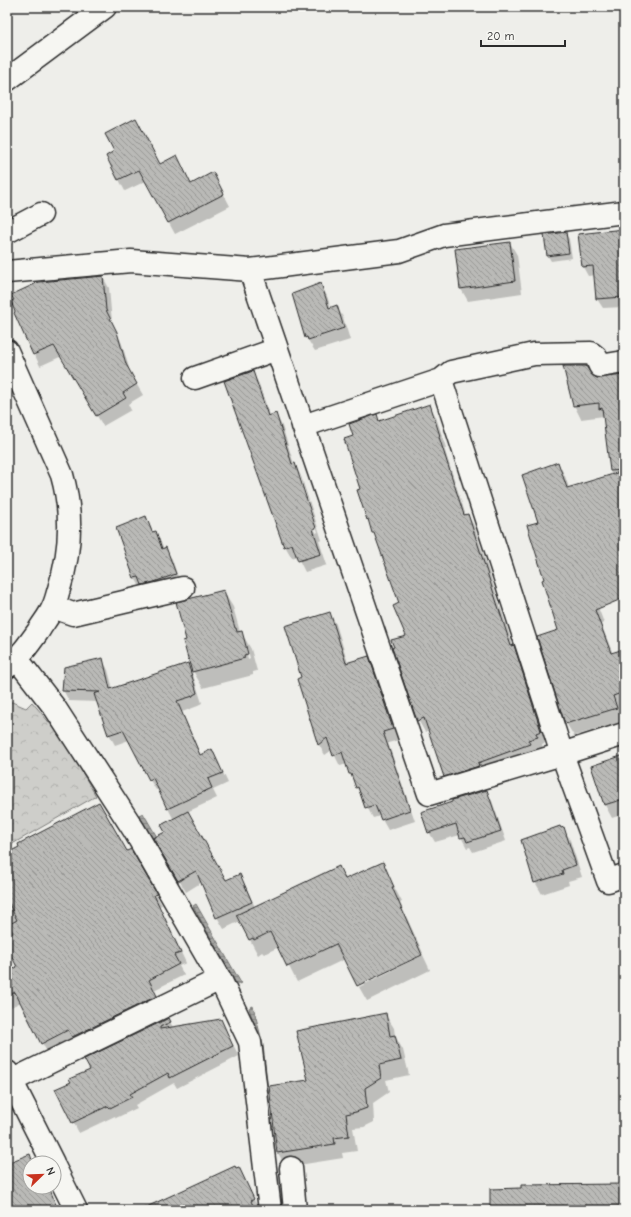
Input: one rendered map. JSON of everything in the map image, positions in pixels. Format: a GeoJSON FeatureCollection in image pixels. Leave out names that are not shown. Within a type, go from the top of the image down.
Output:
{"type":"FeatureCollection","features":[{"type":"Feature","properties":{"kind":"street"},"geometry":{"type":"LineString","coordinates":[[7,80],[105,7]]}},
{"type":"Feature","properties":{"kind":"street"},"geometry":{"type":"LineString","coordinates":[[7,272],[130,261],[250,270],[399,251],[444,235],[624,212]]}},
{"type":"Feature","properties":{"kind":"street"},"geometry":{"type":"LineString","coordinates":[[7,232],[41,214]]}},
{"type":"Feature","properties":{"kind":"street"},"geometry":{"type":"LineString","coordinates":[[250,270],[429,794],[624,734]]}},
{"type":"Feature","properties":{"kind":"street"},"geometry":{"type":"LineString","coordinates":[[196,378],[277,349]]}},
{"type":"Feature","properties":{"kind":"street"},"geometry":{"type":"LineString","coordinates":[[7,351],[62,475],[68,494],[70,514],[65,568],[53,607],[32,640],[12,663],[55,708],[134,830],[220,979],[250,1042],[270,1210]]}},
{"type":"Feature","properties":{"kind":"street"},"geometry":{"type":"LineString","coordinates":[[303,426],[441,380],[451,372],[534,354],[591,352],[596,357],[600,366],[624,362]]}},
{"type":"Feature","properties":{"kind":"street"},"geometry":{"type":"LineString","coordinates":[[441,380],[562,754],[608,881],[624,875]]}},
{"type":"Feature","properties":{"kind":"street"},"geometry":{"type":"LineString","coordinates":[[53,607],[73,614],[183,588]]}},
{"type":"Feature","properties":{"kind":"street"},"geometry":{"type":"LineString","coordinates":[[48,1155],[9,1077],[220,979]]}},
{"type":"Feature","properties":{"kind":"street"},"geometry":{"type":"LineString","coordinates":[[291,1168],[295,1210]]}},
{"type":"Feature","properties":{"kind":"street"},"geometry":{"type":"LineString","coordinates":[[62,1182],[76,1210]]}},
{"type":"Feature","properties":{"kind":"green space"},"geometry":{"type":"Polygon","coordinates":[[[7,702],[12,702],[26,708],[32,702],[63,739],[96,796],[7,847],[7,702]]]}},
{"type":"Feature","properties":{"kind":"shaded area"},"geometry":{"type":"Polygon","coordinates":[[[143,813],[182,880],[177,883],[139,815],[143,813]]]}},
{"type":"Feature","properties":{"kind":"shaded area"},"geometry":{"type":"Polygon","coordinates":[[[196,904],[241,983],[237,985],[193,906],[196,904]]]}},
{"type":"Feature","properties":{"kind":"shaded area"},"geometry":{"type":"Polygon","coordinates":[[[253,1006],[263,1045],[281,1210],[277,1210],[255,1028],[249,1008],[253,1006]]]}},
{"type":"Feature","properties":{"kind":"building"},"geometry":{"type":"Polygon","coordinates":[[[136,118],[160,164],[177,155],[191,184],[213,172],[224,194],[168,223],[139,170],[118,180],[106,156],[114,151],[105,134],[136,118]]]}},
{"type":"Feature","properties":{"kind":"building"},"geometry":{"type":"Polygon","coordinates":[[[624,229],[624,297],[596,299],[593,266],[582,267],[578,234],[624,229]]]}},
{"type":"Feature","properties":{"kind":"building"},"geometry":{"type":"Polygon","coordinates":[[[566,232],[569,253],[547,256],[544,235],[566,232]]]}},
{"type":"Feature","properties":{"kind":"building"},"geometry":{"type":"Polygon","coordinates":[[[510,242],[515,281],[460,289],[455,249],[510,242]]]}},
{"type":"Feature","properties":{"kind":"building"},"geometry":{"type":"Polygon","coordinates":[[[103,276],[106,310],[117,332],[126,364],[137,384],[123,393],[126,398],[96,416],[54,346],[33,355],[14,313],[15,312],[11,301],[14,300],[11,295],[39,282],[103,276]]]}},
{"type":"Feature","properties":{"kind":"building"},"geometry":{"type":"Polygon","coordinates":[[[321,283],[329,308],[337,305],[344,328],[308,340],[307,337],[305,338],[292,294],[321,283]]]}},
{"type":"Feature","properties":{"kind":"building"},"geometry":{"type":"Polygon","coordinates":[[[563,366],[586,366],[592,375],[597,378],[624,375],[624,470],[610,471],[602,408],[599,409],[599,403],[573,406],[563,366]]]}},
{"type":"Feature","properties":{"kind":"building"},"geometry":{"type":"Polygon","coordinates":[[[253,371],[268,416],[276,413],[292,464],[295,463],[316,528],[313,529],[321,554],[298,561],[292,544],[284,547],[224,381],[253,371]]]}},
{"type":"Feature","properties":{"kind":"building"},"geometry":{"type":"Polygon","coordinates":[[[430,404],[464,515],[468,514],[511,646],[514,645],[541,731],[536,733],[538,737],[528,740],[530,744],[478,763],[479,766],[444,777],[424,718],[417,721],[392,648],[394,647],[391,640],[406,636],[393,606],[399,603],[374,533],[372,533],[368,519],[367,520],[357,490],[360,489],[344,439],[353,436],[349,424],[377,414],[379,421],[430,404]]]}},
{"type":"Feature","properties":{"kind":"building"},"geometry":{"type":"Polygon","coordinates":[[[558,462],[567,488],[620,472],[624,485],[624,598],[595,610],[611,653],[624,649],[624,692],[613,696],[617,708],[565,724],[537,637],[558,630],[527,525],[538,522],[522,475],[558,462]]]}},
{"type":"Feature","properties":{"kind":"building"},"geometry":{"type":"Polygon","coordinates":[[[146,516],[152,532],[156,531],[162,549],[166,547],[176,574],[142,585],[139,577],[134,578],[116,528],[146,516]]]}},
{"type":"Feature","properties":{"kind":"building"},"geometry":{"type":"Polygon","coordinates":[[[224,590],[235,628],[237,632],[242,631],[248,654],[244,655],[245,658],[192,672],[183,641],[186,640],[176,602],[224,590]]]}},
{"type":"Feature","properties":{"kind":"building"},"geometry":{"type":"Polygon","coordinates":[[[330,612],[346,663],[369,656],[393,729],[383,732],[410,810],[381,820],[375,805],[365,808],[358,787],[356,788],[351,774],[349,774],[342,752],[333,756],[327,738],[318,745],[297,679],[301,677],[285,626],[330,612]]]}},
{"type":"Feature","properties":{"kind":"building"},"geometry":{"type":"Polygon","coordinates":[[[103,658],[110,689],[188,663],[197,693],[193,696],[177,701],[200,755],[212,749],[223,773],[208,779],[212,788],[167,809],[153,778],[149,780],[123,730],[108,735],[94,694],[100,692],[62,691],[64,667],[103,658]]]}},
{"type":"Feature","properties":{"kind":"building"},"geometry":{"type":"Polygon","coordinates":[[[624,755],[624,799],[604,805],[591,766],[624,755]]]}},
{"type":"Feature","properties":{"kind":"building"},"geometry":{"type":"Polygon","coordinates":[[[487,790],[501,831],[467,842],[465,837],[460,838],[456,824],[428,833],[421,812],[452,802],[452,800],[487,790]]]}},
{"type":"Feature","properties":{"kind":"building"},"geometry":{"type":"Polygon","coordinates":[[[99,802],[127,851],[131,849],[157,894],[154,895],[181,953],[174,955],[179,964],[149,980],[157,996],[72,1037],[68,1030],[41,1044],[15,992],[7,996],[7,973],[17,967],[7,947],[7,936],[13,933],[8,925],[17,920],[7,900],[7,853],[19,847],[18,844],[99,802]]]}},
{"type":"Feature","properties":{"kind":"building"},"geometry":{"type":"Polygon","coordinates":[[[188,811],[226,880],[240,874],[252,902],[216,918],[196,871],[178,881],[153,838],[165,832],[161,825],[188,811]]]}},
{"type":"Feature","properties":{"kind":"building"},"geometry":{"type":"Polygon","coordinates":[[[560,826],[561,828],[564,827],[576,865],[562,870],[563,874],[534,883],[521,840],[560,826]]]}},
{"type":"Feature","properties":{"kind":"building"},"geometry":{"type":"Polygon","coordinates":[[[383,862],[394,887],[392,887],[422,955],[357,986],[336,944],[287,967],[270,932],[254,940],[253,938],[249,940],[236,915],[339,866],[345,879],[383,862]]]}},
{"type":"Feature","properties":{"kind":"building"},"geometry":{"type":"Polygon","coordinates":[[[386,1013],[390,1036],[395,1035],[401,1060],[379,1065],[381,1078],[365,1088],[367,1108],[346,1114],[349,1136],[334,1138],[335,1144],[277,1153],[269,1086],[308,1080],[296,1031],[386,1013]]]}},
{"type":"Feature","properties":{"kind":"building"},"geometry":{"type":"Polygon","coordinates":[[[169,1018],[171,1022],[160,1027],[160,1029],[221,1019],[233,1046],[170,1078],[168,1073],[130,1094],[132,1097],[110,1108],[108,1106],[72,1123],[55,1089],[71,1082],[69,1079],[90,1070],[84,1059],[169,1018]]]}},
{"type":"Feature","properties":{"kind":"building"},"geometry":{"type":"Polygon","coordinates":[[[22,1157],[22,1195],[52,1195],[58,1210],[7,1210],[7,1163],[22,1157]]]}},
{"type":"Feature","properties":{"kind":"building"},"geometry":{"type":"Polygon","coordinates":[[[235,1166],[236,1168],[239,1167],[254,1199],[251,1201],[255,1210],[140,1210],[235,1166]]]}},
{"type":"Feature","properties":{"kind":"building"},"geometry":{"type":"Polygon","coordinates":[[[624,1184],[624,1210],[490,1210],[490,1189],[521,1188],[521,1185],[624,1184]]]}}]}
